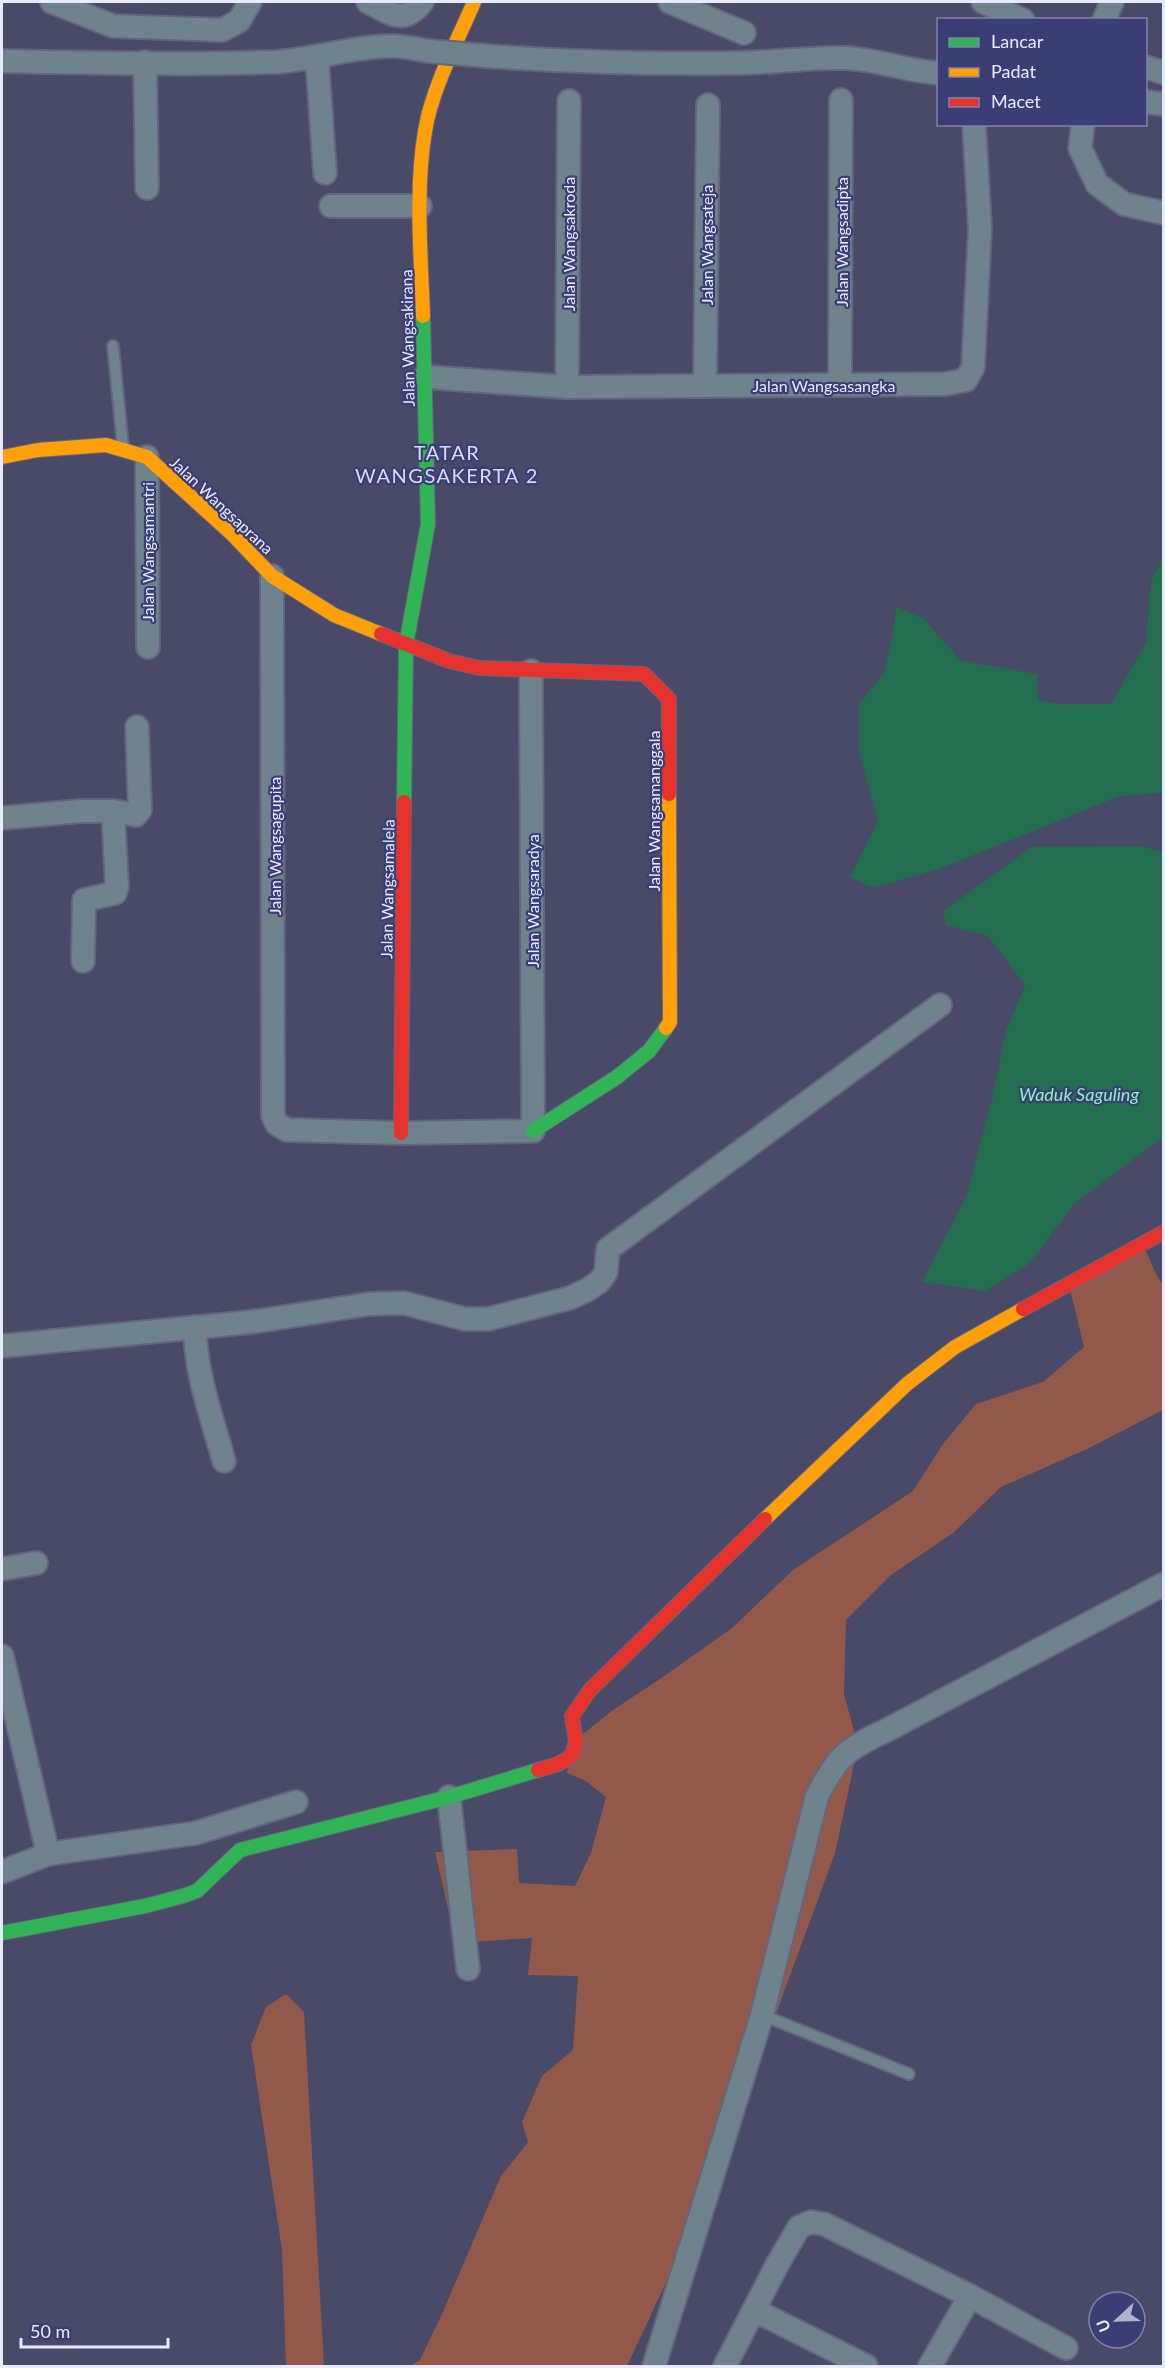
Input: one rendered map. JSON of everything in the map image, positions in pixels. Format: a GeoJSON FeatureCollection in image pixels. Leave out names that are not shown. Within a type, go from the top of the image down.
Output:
{"type":"FeatureCollection","features":[{"type":"Feature","properties":{"kind":"street"},"geometry":{"type":"LineString","coordinates":[[52,2],[113,26],[222,30],[239,21],[250,2]]}},
{"type":"Feature","properties":{"kind":"street"},"geometry":{"type":"LineString","coordinates":[[368,2],[395,16],[406,16],[414,12],[422,2]]}},
{"type":"Feature","properties":{"kind":"street","name":"Jalan Wangsakirana"},"geometry":{"type":"LineString","coordinates":[[406,645],[428,524],[420,206],[425,132],[446,68],[474,2]]}},
{"type":"Feature","properties":{"kind":"street"},"geometry":{"type":"LineString","coordinates":[[670,2],[744,33]]}},
{"type":"Feature","properties":{"kind":"street"},"geometry":{"type":"LineString","coordinates":[[983,2],[1019,18]]}},
{"type":"Feature","properties":{"kind":"street"},"geometry":{"type":"LineString","coordinates":[[1105,18],[1112,2]]}},
{"type":"Feature","properties":{"kind":"street"},"geometry":{"type":"LineString","coordinates":[[2,61],[275,62],[394,46],[428,51],[571,62],[733,63],[843,58],[872,60],[911,70],[937,72]]}},
{"type":"Feature","properties":{"kind":"street"},"geometry":{"type":"LineString","coordinates":[[317,58],[325,173]]}},
{"type":"Feature","properties":{"kind":"street"},"geometry":{"type":"LineString","coordinates":[[145,63],[147,188]]}},
{"type":"Feature","properties":{"kind":"street"},"geometry":{"type":"LineString","coordinates":[[1147,67],[1164,73]]}},
{"type":"Feature","properties":{"kind":"street","name":"Jalan Wangsakroda"},"geometry":{"type":"LineString","coordinates":[[567,387],[569,100]]}},
{"type":"Feature","properties":{"kind":"street","name":"Jalan Wangsadipta"},"geometry":{"type":"LineString","coordinates":[[840,385],[841,100]]}},
{"type":"Feature","properties":{"kind":"street"},"geometry":{"type":"LineString","coordinates":[[1147,102],[1164,104]]}},
{"type":"Feature","properties":{"kind":"street","name":"Jalan Wangsateja"},"geometry":{"type":"LineString","coordinates":[[705,386],[708,105]]}},
{"type":"Feature","properties":{"kind":"street","name":"Jalan Wangsasangka"},"geometry":{"type":"LineString","coordinates":[[425,377],[567,387],[945,384],[966,380],[973,367],[980,229],[974,126]]}},
{"type":"Feature","properties":{"kind":"street"},"geometry":{"type":"LineString","coordinates":[[1083,126],[1080,148],[1097,184],[1124,204],[1164,213]]}},
{"type":"Feature","properties":{"kind":"street"},"geometry":{"type":"LineString","coordinates":[[331,207],[420,206]]}},
{"type":"Feature","properties":{"kind":"street","name":"Jalan Wangsaprana"},"geometry":{"type":"LineString","coordinates":[[2,457],[38,450],[106,446],[147,457],[232,534],[272,576],[334,615],[406,645]]}},
{"type":"Feature","properties":{"kind":"street","name":"Jalan Wangsamantri"},"geometry":{"type":"LineString","coordinates":[[147,457],[147,647]]}},
{"type":"Feature","properties":{"kind":"street","name":"Jalan Wangsagupita"},"geometry":{"type":"LineString","coordinates":[[272,576],[273,1116],[277,1124],[287,1130],[401,1133]]}},
{"type":"Feature","properties":{"kind":"street","name":"Jalan Wangsamanggala"},"geometry":{"type":"LineString","coordinates":[[406,645],[449,662],[469,666],[531,671],[644,674],[669,699],[670,1022],[650,1051],[618,1077],[532,1131]]}},
{"type":"Feature","properties":{"kind":"street","name":"Jalan Wangsamalela"},"geometry":{"type":"LineString","coordinates":[[401,1133],[406,645]]}},
{"type":"Feature","properties":{"kind":"street","name":"Jalan Wangsaradya"},"geometry":{"type":"LineString","coordinates":[[531,671],[532,1131]]}},
{"type":"Feature","properties":{"kind":"street"},"geometry":{"type":"LineString","coordinates":[[2,818],[81,811],[136,814],[140,810],[137,727]]}},
{"type":"Feature","properties":{"kind":"street"},"geometry":{"type":"LineString","coordinates":[[83,961],[84,900],[89,897],[115,893],[117,887],[113,811]]}},
{"type":"Feature","properties":{"kind":"street"},"geometry":{"type":"LineString","coordinates":[[2,1346],[250,1322],[369,1304],[404,1303],[465,1319],[488,1319],[570,1298],[599,1282],[606,1272],[608,1249],[940,1005]]}},
{"type":"Feature","properties":{"kind":"street"},"geometry":{"type":"LineString","coordinates":[[401,1133],[532,1131]]}},
{"type":"Feature","properties":{"kind":"street"},"geometry":{"type":"LineString","coordinates":[[2,1933],[144,1906],[183,1896],[197,1891],[240,1850],[449,1797],[558,1764],[572,1756],[576,1743],[572,1716],[590,1690],[720,1562],[907,1384],[955,1347],[1164,1232]]}},
{"type":"Feature","properties":{"kind":"street"},"geometry":{"type":"LineString","coordinates":[[195,1327],[195,1341],[205,1390],[224,1461]]}},
{"type":"Feature","properties":{"kind":"street"},"geometry":{"type":"LineString","coordinates":[[2,1569],[36,1563]]}},
{"type":"Feature","properties":{"kind":"street"},"geometry":{"type":"LineString","coordinates":[[654,2367],[762,2015],[818,1796],[832,1768],[854,1745],[887,1730],[1164,1584]]}},
{"type":"Feature","properties":{"kind":"street"},"geometry":{"type":"LineString","coordinates":[[2,1656],[48,1854]]}},
{"type":"Feature","properties":{"kind":"street"},"geometry":{"type":"LineString","coordinates":[[449,1797],[468,1969]]}},
{"type":"Feature","properties":{"kind":"street"},"geometry":{"type":"LineString","coordinates":[[2,1872],[48,1854],[196,1833],[296,1802]]}},
{"type":"Feature","properties":{"kind":"street"},"geometry":{"type":"LineString","coordinates":[[725,2367],[799,2227],[811,2222],[824,2224],[970,2296],[1066,2348]]}},
{"type":"Feature","properties":{"kind":"street"},"geometry":{"type":"LineString","coordinates":[[930,2367],[970,2296]]}},
{"type":"Feature","properties":{"kind":"street"},"geometry":{"type":"LineString","coordinates":[[754,2310],[866,2367]]}},
{"type":"Feature","properties":{"kind":"lane"},"geometry":{"type":"LineString","coordinates":[[113,346],[124,450]]}},
{"type":"Feature","properties":{"kind":"lane"},"geometry":{"type":"LineString","coordinates":[[762,2015],[909,2074]]}},
{"type":"Feature","properties":{"kind":"shaded area"},"geometry":{"type":"Polygon","coordinates":[[[1145,1249],[1163,1284],[1163,1410],[1087,1449],[1001,1487],[953,1533],[891,1575],[846,1620],[844,1694],[858,1746],[835,1853],[719,2169],[627,2366],[410,2366],[420,2360],[501,2176],[528,2142],[522,2122],[542,2076],[573,2050],[578,1976],[528,1975],[532,1938],[456,1943],[435,1852],[517,1849],[519,1883],[575,1886],[591,1853],[606,1797],[586,1781],[567,1773],[573,1742],[613,1710],[732,1628],[793,1570],[913,1491],[943,1444],[976,1404],[1043,1382],[1084,1347],[1070,1289],[1145,1249]]]}},
{"type":"Feature","properties":{"kind":"shaded area"},"geometry":{"type":"Polygon","coordinates":[[[286,1994],[304,2012],[324,2366],[286,2366],[282,2250],[251,2045],[266,2007],[286,1994]]]}},
{"type":"Feature","properties":{"kind":"water"},"geometry":{"type":"Polygon","coordinates":[[[1163,557],[1163,793],[1120,796],[939,869],[873,888],[850,877],[878,821],[859,751],[859,704],[884,673],[896,607],[923,618],[961,661],[1037,674],[1038,700],[1059,704],[1111,704],[1146,643],[1151,582],[1163,557]]]}},
{"type":"Feature","properties":{"kind":"water","name":"Waduk Saguling"},"geometry":{"type":"Polygon","coordinates":[[[1140,846],[1163,852],[1163,1137],[1075,1203],[1029,1264],[985,1291],[922,1282],[966,1197],[992,1100],[1005,1034],[1025,985],[988,936],[946,925],[943,911],[1032,847],[1140,846]]]}},
{"type":"Feature","properties":{"kind":"traffic: fast"},"geometry":{"type":"LineString","coordinates":[[404,802],[406,645],[428,524],[423,316]]}},
{"type":"Feature","properties":{"kind":"traffic: fast"},"geometry":{"type":"LineString","coordinates":[[533,1131],[617,1077],[649,1051],[666,1028]]}},
{"type":"Feature","properties":{"kind":"traffic: fast"},"geometry":{"type":"LineString","coordinates":[[2,1933],[145,1906],[183,1896],[197,1891],[240,1850],[449,1797],[538,1770]]}},
{"type":"Feature","properties":{"kind":"traffic: slow"},"geometry":{"type":"LineString","coordinates":[[423,316],[419,200],[425,131],[439,82],[474,2]]}},
{"type":"Feature","properties":{"kind":"traffic: slow"},"geometry":{"type":"LineString","coordinates":[[2,457],[38,450],[106,445],[147,457],[232,534],[272,576],[334,615],[381,634]]}},
{"type":"Feature","properties":{"kind":"traffic: slow"},"geometry":{"type":"LineString","coordinates":[[666,1028],[670,1022],[669,794]]}},
{"type":"Feature","properties":{"kind":"traffic: slow"},"geometry":{"type":"LineString","coordinates":[[765,1519],[907,1384],[955,1347],[1023,1309]]}},
{"type":"Feature","properties":{"kind":"traffic: jam"},"geometry":{"type":"LineString","coordinates":[[381,634],[449,661],[479,668],[644,674],[669,699],[669,794]]}},
{"type":"Feature","properties":{"kind":"traffic: jam"},"geometry":{"type":"LineString","coordinates":[[401,1133],[404,802]]}},
{"type":"Feature","properties":{"kind":"traffic: jam"},"geometry":{"type":"LineString","coordinates":[[1023,1309],[1164,1232]]}},
{"type":"Feature","properties":{"kind":"traffic: jam"},"geometry":{"type":"LineString","coordinates":[[538,1770],[558,1764],[572,1756],[576,1742],[572,1716],[590,1690],[765,1519]]}},
{"type":"Feature","properties":{"kind":"district","name":"TATAR WANGSAKERTA 2"},"geometry":{"type":"Point","coordinates":[447,464]}}]}
